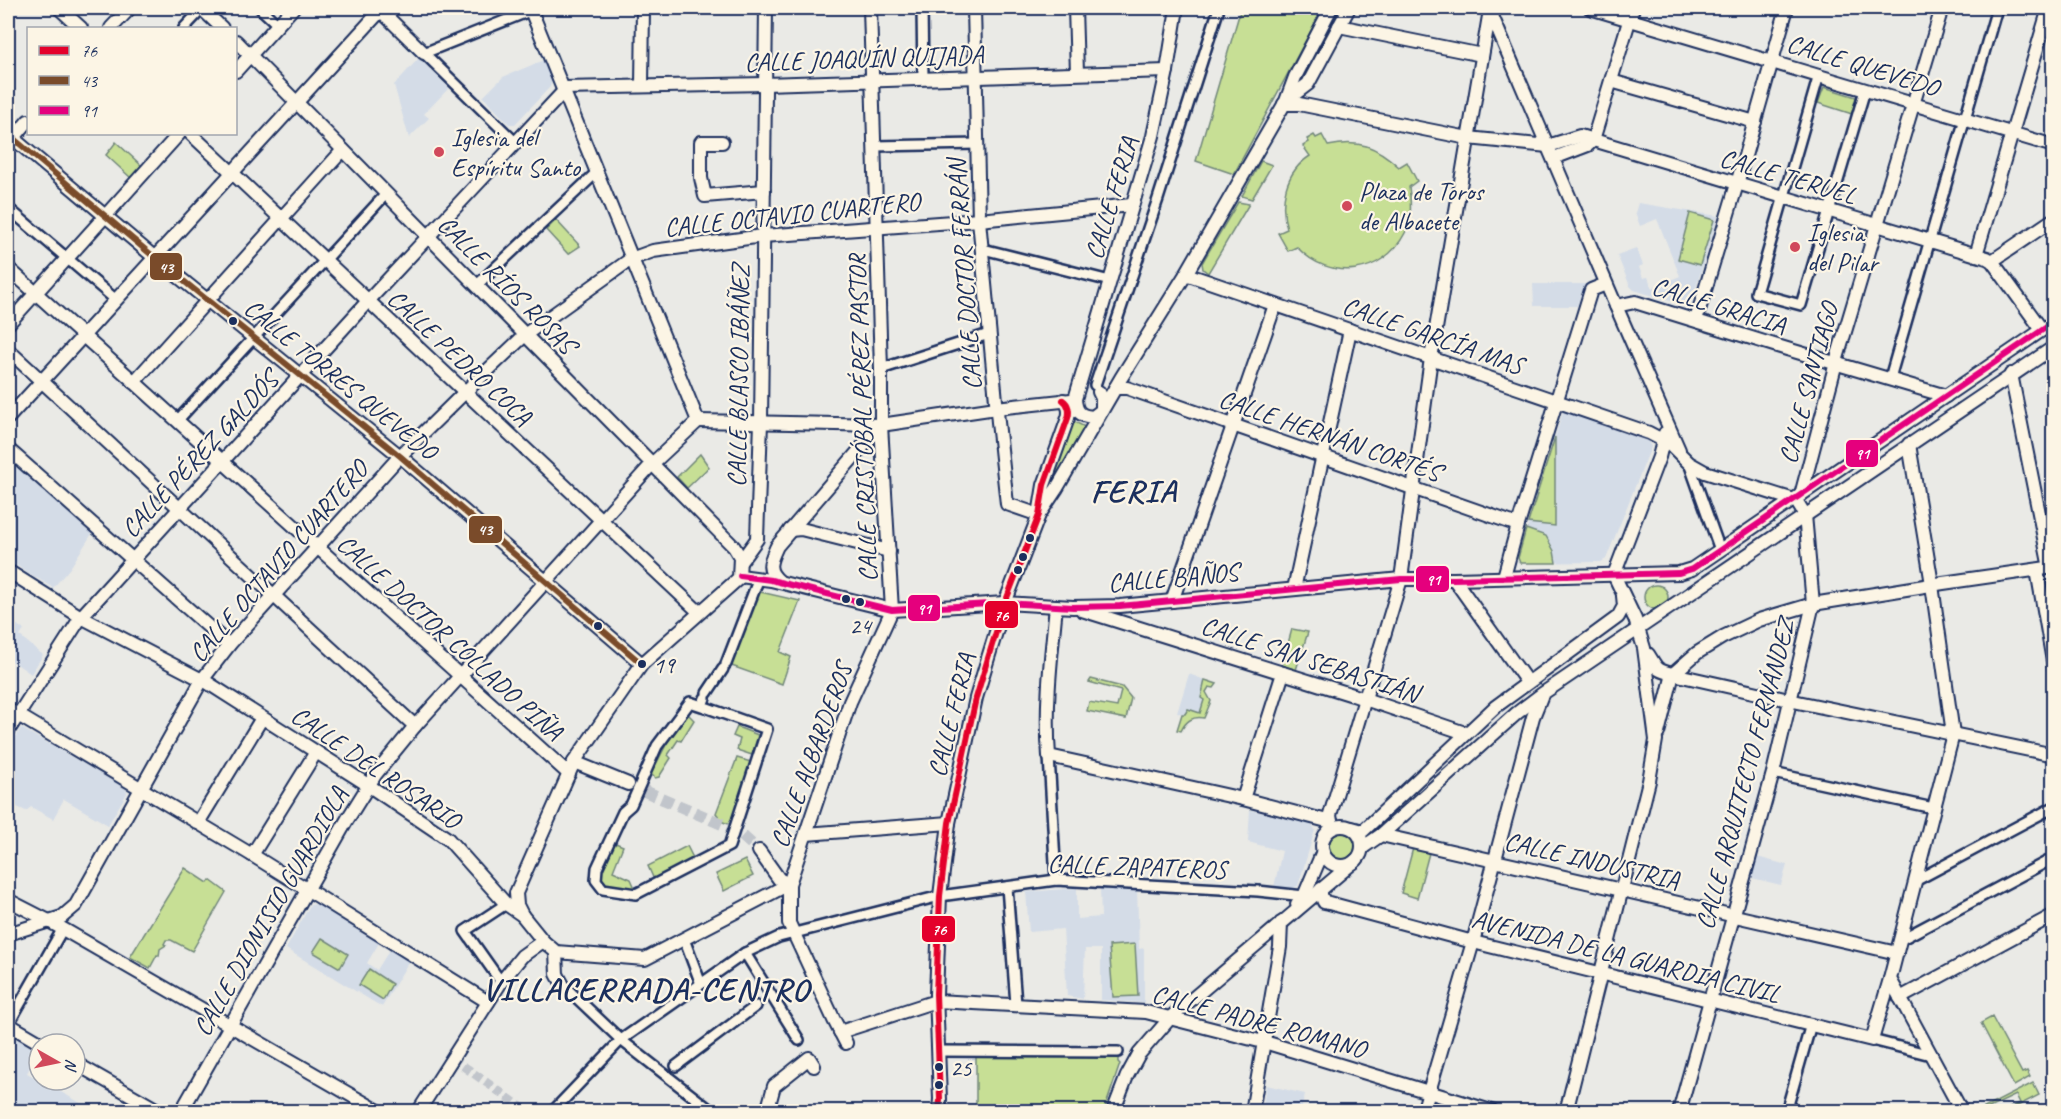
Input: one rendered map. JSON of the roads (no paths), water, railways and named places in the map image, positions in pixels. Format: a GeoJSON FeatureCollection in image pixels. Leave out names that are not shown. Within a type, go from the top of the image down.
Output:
{"type":"FeatureCollection","features":[{"type":"Feature","properties":{"kind":"street"},"geometry":{"type":"LineString","coordinates":[[59,8],[80,27]]}},
{"type":"Feature","properties":{"kind":"street"},"geometry":{"type":"LineString","coordinates":[[112,27],[130,8]]}},
{"type":"Feature","properties":{"kind":"street"},"geometry":{"type":"LineString","coordinates":[[260,8],[277,24]]}},
{"type":"Feature","properties":{"kind":"street"},"geometry":{"type":"LineString","coordinates":[[237,70],[292,8]]}},
{"type":"Feature","properties":{"kind":"street"},"geometry":{"type":"LineString","coordinates":[[8,418],[380,8],[515,142]]}},
{"type":"Feature","properties":{"kind":"street"},"geometry":{"type":"LineString","coordinates":[[424,53],[532,8],[596,173],[698,421],[881,425],[1069,400],[1079,413],[1085,417],[1092,417],[1102,410],[1102,398],[1097,389],[1219,8]]}},
{"type":"Feature","properties":{"kind":"street"},"geometry":{"type":"LineString","coordinates":[[642,87],[644,8]]}},
{"type":"Feature","properties":{"kind":"street","name":"CALLE BLASCO IBÁÑEZ"},"geometry":{"type":"LineString","coordinates":[[741,561],[757,539],[761,422],[766,8]]}},
{"type":"Feature","properties":{"kind":"street","name":"CALLE CRISTÓBAL PÉREZ PASTOR"},"geometry":{"type":"LineString","coordinates":[[870,8],[881,425],[892,610]]}},
{"type":"Feature","properties":{"kind":"street"},"geometry":{"type":"LineString","coordinates":[[921,8],[923,79]]}},
{"type":"Feature","properties":{"kind":"street","name":"CALLE DOCTOR FERRÁN"},"geometry":{"type":"LineString","coordinates":[[974,8],[979,220],[1007,504],[1039,515]]}},
{"type":"Feature","properties":{"kind":"street"},"geometry":{"type":"LineString","coordinates":[[1075,8],[1077,73]]}},
{"type":"Feature","properties":{"kind":"street","name":"CALLE FERIA"},"geometry":{"type":"LineString","coordinates":[[939,1112],[938,1052],[931,1003],[949,823],[976,698],[1005,603],[1039,515],[1044,485],[1069,415],[1066,402],[1069,400],[1110,281],[1153,136],[1177,8]]}},
{"type":"Feature","properties":{"kind":"street","name":"CALLE FERIA"},"geometry":{"type":"LineString","coordinates":[[1039,515],[1102,410],[1121,385],[1285,103],[1295,77],[1331,8]]}},
{"type":"Feature","properties":{"kind":"street","name":"CALLE FERIA"},"geometry":{"type":"LineString","coordinates":[[1285,103],[1308,84],[1349,8]]}},
{"type":"Feature","properties":{"kind":"street","name":"CALLE QUEVEDO"},"geometry":{"type":"LineString","coordinates":[[1590,8],[1631,14],[1771,61],[2054,146]]}},
{"type":"Feature","properties":{"kind":"street"},"geometry":{"type":"LineString","coordinates":[[1696,320],[1787,8]]}},
{"type":"Feature","properties":{"kind":"street","name":"CALLE SANTIAGO"},"geometry":{"type":"LineString","coordinates":[[1797,499],[1876,225],[1942,8]]}},
{"type":"Feature","properties":{"kind":"street"},"geometry":{"type":"LineString","coordinates":[[1891,379],[1997,8]]}},
{"type":"Feature","properties":{"kind":"street"},"geometry":{"type":"LineString","coordinates":[[1976,255],[2049,8]]}},
{"type":"Feature","properties":{"kind":"street"},"geometry":{"type":"LineString","coordinates":[[1252,1112],[1283,921],[1304,896],[1323,852],[1324,837],[1331,825],[1330,815],[1401,579],[1431,358],[1489,9]]}},
{"type":"Feature","properties":{"kind":"street"},"geometry":{"type":"LineString","coordinates":[[1489,9],[1606,284],[1664,417],[1685,459],[1720,550]]}},
{"type":"Feature","properties":{"kind":"street"},"geometry":{"type":"LineString","coordinates":[[185,27],[207,10],[221,27]]}},
{"type":"Feature","properties":{"kind":"street"},"geometry":{"type":"LineString","coordinates":[[1593,140],[1631,14]]}},
{"type":"Feature","properties":{"kind":"street"},"geometry":{"type":"LineString","coordinates":[[1339,26],[1482,55]]}},
{"type":"Feature","properties":{"kind":"street","name":"CALLE RÍOS ROSAS"},"geometry":{"type":"LineString","coordinates":[[237,42],[734,547],[741,561]]}},
{"type":"Feature","properties":{"kind":"street","name":"CALLE JOAQUÍN QUIJADA"},"geometry":{"type":"LineString","coordinates":[[563,89],[1167,71]]}},
{"type":"Feature","properties":{"kind":"street"},"geometry":{"type":"LineString","coordinates":[[1819,75],[1756,293],[1801,305],[1865,90]]}},
{"type":"Feature","properties":{"kind":"street"},"geometry":{"type":"LineString","coordinates":[[1611,81],[1755,122]]}},
{"type":"Feature","properties":{"kind":"street","name":"CALLE PÉREZ GALDÓS"},"geometry":{"type":"LineString","coordinates":[[8,730],[12,712],[81,617],[563,89]]}},
{"type":"Feature","properties":{"kind":"street"},"geometry":{"type":"LineString","coordinates":[[1285,103],[1551,152]]}},
{"type":"Feature","properties":{"kind":"street"},"geometry":{"type":"LineString","coordinates":[[9,139],[27,122]]}},
{"type":"Feature","properties":{"kind":"street"},"geometry":{"type":"LineString","coordinates":[[8,324],[178,135]]}},
{"type":"Feature","properties":{"kind":"street","name":"CALLE PEDRO COCA"},"geometry":{"type":"LineString","coordinates":[[192,135],[699,612]]}},
{"type":"Feature","properties":{"kind":"street","name":"CALLE TERUEL"},"geometry":{"type":"LineString","coordinates":[[1551,152],[1580,136],[1992,261]]}},
{"type":"Feature","properties":{"kind":"street","name":"CALLE TORRES QUEVEDO"},"geometry":{"type":"LineString","coordinates":[[9,139],[400,456],[642,664]]}},
{"type":"Feature","properties":{"kind":"street"},"geometry":{"type":"LineString","coordinates":[[722,142],[701,142],[701,178],[705,196],[764,191]]}},
{"type":"Feature","properties":{"kind":"street"},"geometry":{"type":"LineString","coordinates":[[875,146],[978,144]]}},
{"type":"Feature","properties":{"kind":"street"},"geometry":{"type":"LineString","coordinates":[[134,382],[343,150]]}},
{"type":"Feature","properties":{"kind":"street"},"geometry":{"type":"LineString","coordinates":[[477,285],[596,173]]}},
{"type":"Feature","properties":{"kind":"street"},"geometry":{"type":"LineString","coordinates":[[177,421],[386,194]]}},
{"type":"Feature","properties":{"kind":"street","name":"CALLE OCTAVIO CUARTERO"},"geometry":{"type":"LineString","coordinates":[[49,921],[62,917],[78,901],[202,680],[230,645],[400,456],[525,334],[631,259],[653,251],[763,236],[979,220],[1132,205]]}},
{"type":"Feature","properties":{"kind":"street"},"geometry":{"type":"LineString","coordinates":[[8,208],[116,300]]}},
{"type":"Feature","properties":{"kind":"street"},"geometry":{"type":"LineString","coordinates":[[2042,330],[1992,261],[2054,219]]}},
{"type":"Feature","properties":{"kind":"street"},"geometry":{"type":"LineString","coordinates":[[983,249],[1110,281]]}},
{"type":"Feature","properties":{"kind":"street","name":"CALLE DOCTOR COLLADO PIÑA"},"geometry":{"type":"LineString","coordinates":[[8,268],[460,677],[571,768],[628,784]]}},
{"type":"Feature","properties":{"kind":"street","name":"CALLE GARCÍA MAS"},"geometry":{"type":"LineString","coordinates":[[1186,274],[1649,433],[1664,440],[1685,459],[1705,472],[1797,499]]}},
{"type":"Feature","properties":{"kind":"street"},"geometry":{"type":"LineString","coordinates":[[1504,577],[1591,290],[1606,284]]}},
{"type":"Feature","properties":{"kind":"street","name":"CALLE GRACIA"},"geometry":{"type":"LineString","coordinates":[[1616,306],[1635,302],[1946,396]]}},
{"type":"Feature","properties":{"kind":"street"},"geometry":{"type":"LineString","coordinates":[[1172,601],[1275,305]]}},
{"type":"Feature","properties":{"kind":"street"},"geometry":{"type":"LineString","coordinates":[[1358,830],[1495,706],[1618,617],[1624,606],[1629,584],[1638,579],[1674,576],[1692,569],[2054,322]]}},
{"type":"Feature","properties":{"kind":"street"},"geometry":{"type":"LineString","coordinates":[[1294,589],[1350,330]]}},
{"type":"Feature","properties":{"kind":"street"},"geometry":{"type":"LineString","coordinates":[[881,369],[989,334]]}},
{"type":"Feature","properties":{"kind":"street"},"geometry":{"type":"LineString","coordinates":[[1656,740],[1642,639],[1658,616],[2011,374],[2054,347]]}},
{"type":"Feature","properties":{"kind":"street"},"geometry":{"type":"LineString","coordinates":[[8,350],[415,726]]}},
{"type":"Feature","properties":{"kind":"street"},"geometry":{"type":"LineString","coordinates":[[1566,1112],[1622,891],[1673,674],[1697,653],[1723,637],[1759,620],[1813,604],[2052,568],[2011,374]]}},
{"type":"Feature","properties":{"kind":"street","name":"CALLE FERIA"},"geometry":{"type":"LineString","coordinates":[[1069,400],[1086,390],[1121,385]]}},
{"type":"Feature","properties":{"kind":"street","name":"CALLE HERNÁN CORTÉS"},"geometry":{"type":"LineString","coordinates":[[1121,385],[1518,525]]}},
{"type":"Feature","properties":{"kind":"street"},"geometry":{"type":"LineString","coordinates":[[1664,417],[1664,440],[1659,457],[1614,575],[1653,666],[1673,674],[1790,700],[2054,755]]}},
{"type":"Feature","properties":{"kind":"street","name":"CALLE DIONISIO GUARDIOLA"},"geometry":{"type":"LineString","coordinates":[[181,1112],[368,785],[415,726],[652,464],[698,421]]}},
{"type":"Feature","properties":{"kind":"street"},"geometry":{"type":"LineString","coordinates":[[780,582],[772,576],[769,567],[777,546],[881,425]]}},
{"type":"Feature","properties":{"kind":"street"},"geometry":{"type":"LineString","coordinates":[[1872,1040],[1897,953],[1953,734],[1909,444]]}},
{"type":"Feature","properties":{"kind":"street"},"geometry":{"type":"LineString","coordinates":[[8,449],[230,645]]}},
{"type":"Feature","properties":{"kind":"street"},"geometry":{"type":"LineString","coordinates":[[1797,499],[1805,516]]}},
{"type":"Feature","properties":{"kind":"street","name":"CALLE ARQUITECTO FERNÁNDEZ"},"geometry":{"type":"LineString","coordinates":[[1679,1112],[1773,773],[1813,604],[1805,516]]}},
{"type":"Feature","properties":{"kind":"street"},"geometry":{"type":"LineString","coordinates":[[790,530],[801,529],[889,551]]}},
{"type":"Feature","properties":{"kind":"street"},"geometry":{"type":"LineString","coordinates":[[522,915],[517,905],[516,893],[571,768],[642,664],[740,576],[741,561]]}},
{"type":"Feature","properties":{"kind":"street"},"geometry":{"type":"LineString","coordinates":[[2037,570],[2054,668]]}},
{"type":"Feature","properties":{"kind":"street","name":"CALLE DEL ROSARIO"},"geometry":{"type":"LineString","coordinates":[[8,571],[81,617],[202,680],[368,785],[448,839],[506,904],[522,915],[543,941],[556,952]]}},
{"type":"Feature","properties":{"kind":"street","name":"CALLE BAÑOS"},"geometry":{"type":"LineString","coordinates":[[740,576],[780,582],[892,610],[1005,603],[1073,607],[1120,606],[1401,579],[1678,573]]}},
{"type":"Feature","properties":{"kind":"street"},"geometry":{"type":"LineString","coordinates":[[705,699],[767,729],[729,846],[636,894],[603,889],[596,880],[597,868],[623,812],[631,805],[657,746],[690,702],[705,699],[724,666],[759,578]]}},
{"type":"Feature","properties":{"kind":"street"},"geometry":{"type":"LineString","coordinates":[[1454,579],[1527,682]]}},
{"type":"Feature","properties":{"kind":"street"},"geometry":{"type":"LineString","coordinates":[[1056,606],[1046,721],[1056,880]]}},
{"type":"Feature","properties":{"kind":"street","name":"CALLE SAN SEBASTIÁN"},"geometry":{"type":"LineString","coordinates":[[1073,607],[1465,733]]}},
{"type":"Feature","properties":{"kind":"street","name":"CALLE ALBARDEROS"},"geometry":{"type":"LineString","coordinates":[[892,610],[850,702],[789,884],[789,917],[794,933],[843,1037],[864,1023],[931,1003]]}},
{"type":"Feature","properties":{"kind":"street"},"geometry":{"type":"LineString","coordinates":[[1113,1112],[1126,1076],[1135,1061],[1171,1017],[1356,860],[1362,848],[1382,835],[1518,713],[1542,694],[1623,641],[1642,639]]}},
{"type":"Feature","properties":{"kind":"street"},"geometry":{"type":"LineString","coordinates":[[1243,799],[1283,673]]}},
{"type":"Feature","properties":{"kind":"street"},"geometry":{"type":"LineString","coordinates":[[1423,1112],[1473,942],[1533,717],[1542,694]]}},
{"type":"Feature","properties":{"kind":"street"},"geometry":{"type":"LineString","coordinates":[[12,712],[252,855],[488,1002]]}},
{"type":"Feature","properties":{"kind":"street"},"geometry":{"type":"LineString","coordinates":[[198,824],[262,718]]}},
{"type":"Feature","properties":{"kind":"street"},"geometry":{"type":"LineString","coordinates":[[252,855],[316,752]]}},
{"type":"Feature","properties":{"kind":"street"},"geometry":{"type":"LineString","coordinates":[[1048,756],[1243,799],[1331,825],[1358,830]]}},
{"type":"Feature","properties":{"kind":"street"},"geometry":{"type":"LineString","coordinates":[[1773,773],[1933,808]]}},
{"type":"Feature","properties":{"kind":"street"},"geometry":{"type":"LineString","coordinates":[[1915,881],[2054,807]]}},
{"type":"Feature","properties":{"kind":"street"},"geometry":{"type":"LineString","coordinates":[[806,834],[949,823]]}},
{"type":"Feature","properties":{"kind":"street"},"geometry":{"type":"LineString","coordinates":[[1358,830],[1362,848]]}},
{"type":"Feature","properties":{"kind":"street","name":"CALLE INDUSTRIA"},"geometry":{"type":"LineString","coordinates":[[1382,835],[1897,953]]}},
{"type":"Feature","properties":{"kind":"street"},"geometry":{"type":"LineString","coordinates":[[759,851],[779,879],[789,884]]}},
{"type":"Feature","properties":{"kind":"street"},"geometry":{"type":"LineString","coordinates":[[1323,852],[1328,860],[1340,866],[1356,860]]}},
{"type":"Feature","properties":{"kind":"street"},"geometry":{"type":"LineString","coordinates":[[1900,940],[2054,858]]}},
{"type":"Feature","properties":{"kind":"street","name":"CALLE ZAPATEROS"},"geometry":{"type":"LineString","coordinates":[[552,1112],[621,1040],[745,953],[779,937],[940,896],[1056,880],[1258,891],[1304,896]]}},
{"type":"Feature","properties":{"kind":"street"},"geometry":{"type":"LineString","coordinates":[[712,1112],[671,1070],[621,1040],[563,985],[557,974],[556,952],[645,959],[789,884]]}},
{"type":"Feature","properties":{"kind":"street"},"geometry":{"type":"LineString","coordinates":[[1007,887],[1016,1005]]}},
{"type":"Feature","properties":{"kind":"street","name":"AVENIDA DE LA GUARDIA CIVIL"},"geometry":{"type":"LineString","coordinates":[[1321,889],[1324,902],[1473,942],[1931,1055]]}},
{"type":"Feature","properties":{"kind":"street"},"geometry":{"type":"LineString","coordinates":[[8,900],[49,921],[380,1112]]}},
{"type":"Feature","properties":{"kind":"street"},"geometry":{"type":"LineString","coordinates":[[501,982],[465,931],[506,904]]}},
{"type":"Feature","properties":{"kind":"street"},"geometry":{"type":"LineString","coordinates":[[1900,998],[2054,915]]}},
{"type":"Feature","properties":{"kind":"street"},"geometry":{"type":"LineString","coordinates":[[8,934],[49,921]]}},
{"type":"Feature","properties":{"kind":"street"},"geometry":{"type":"LineString","coordinates":[[27,1036],[8,1025],[62,930]]}},
{"type":"Feature","properties":{"kind":"street"},"geometry":{"type":"LineString","coordinates":[[684,939],[701,984]]}},
{"type":"Feature","properties":{"kind":"street"},"geometry":{"type":"LineString","coordinates":[[418,1112],[501,982],[522,956],[543,941]]}},
{"type":"Feature","properties":{"kind":"street"},"geometry":{"type":"LineString","coordinates":[[745,953],[799,1040]]}},
{"type":"Feature","properties":{"kind":"street"},"geometry":{"type":"LineString","coordinates":[[1890,979],[1962,1112]]}},
{"type":"Feature","properties":{"kind":"street","name":"CALLE PADRE ROMANO"},"geometry":{"type":"LineString","coordinates":[[931,1003],[1146,1011],[1263,1043],[1494,1112]]}},
{"type":"Feature","properties":{"kind":"street"},"geometry":{"type":"LineString","coordinates":[[671,1070],[756,1006]]}},
{"type":"Feature","properties":{"kind":"street"},"geometry":{"type":"LineString","coordinates":[[1786,1112],[1811,1024]]}},
{"type":"Feature","properties":{"kind":"street"},"geometry":{"type":"LineString","coordinates":[[938,1052],[1118,1052]]}},
{"type":"Feature","properties":{"kind":"street"},"geometry":{"type":"LineString","coordinates":[[767,1112],[774,1086],[809,1058],[814,1066]]}},
{"type":"Feature","properties":{"kind":"street"},"geometry":{"type":"LineString","coordinates":[[87,1070],[161,1112]]}},
{"type":"Feature","properties":{"kind":"tunnel"},"geometry":{"type":"LineString","coordinates":[[628,784],[736,830],[759,851]]}},
{"type":"Feature","properties":{"kind":"tunnel"},"geometry":{"type":"LineString","coordinates":[[756,1006],[770,998]]}},
{"type":"Feature","properties":{"kind":"tunnel"},"geometry":{"type":"LineString","coordinates":[[452,1058],[528,1112]]}},
{"type":"Feature","properties":{"kind":"place","name":"Iglesia del Espíritu Santo"},"geometry":{"type":"Point","coordinates":[439,152]}},
{"type":"Feature","properties":{"kind":"place","name":"Plaza de Toros de Albacete"},"geometry":{"type":"Point","coordinates":[1347,206]}},
{"type":"Feature","properties":{"kind":"place","name":"Iglesia del Pilar"},"geometry":{"type":"Point","coordinates":[1795,247]}},
{"type":"Feature","properties":{"kind":"place","name":"24"},"geometry":{"type":"Point","coordinates":[860,602]}},
{"type":"Feature","properties":{"kind":"place","name":"19"},"geometry":{"type":"Point","coordinates":[642,664]}},
{"type":"Feature","properties":{"kind":"place","name":"25"},"geometry":{"type":"Point","coordinates":[939,1067]}},
{"type":"Feature","properties":{"kind":"district","name":"FERIA"},"geometry":{"type":"Point","coordinates":[1134,491]}},
{"type":"Feature","properties":{"kind":"district","name":"VILLACERRADA-CENTRO"},"geometry":{"type":"Point","coordinates":[646,989]}}]}
